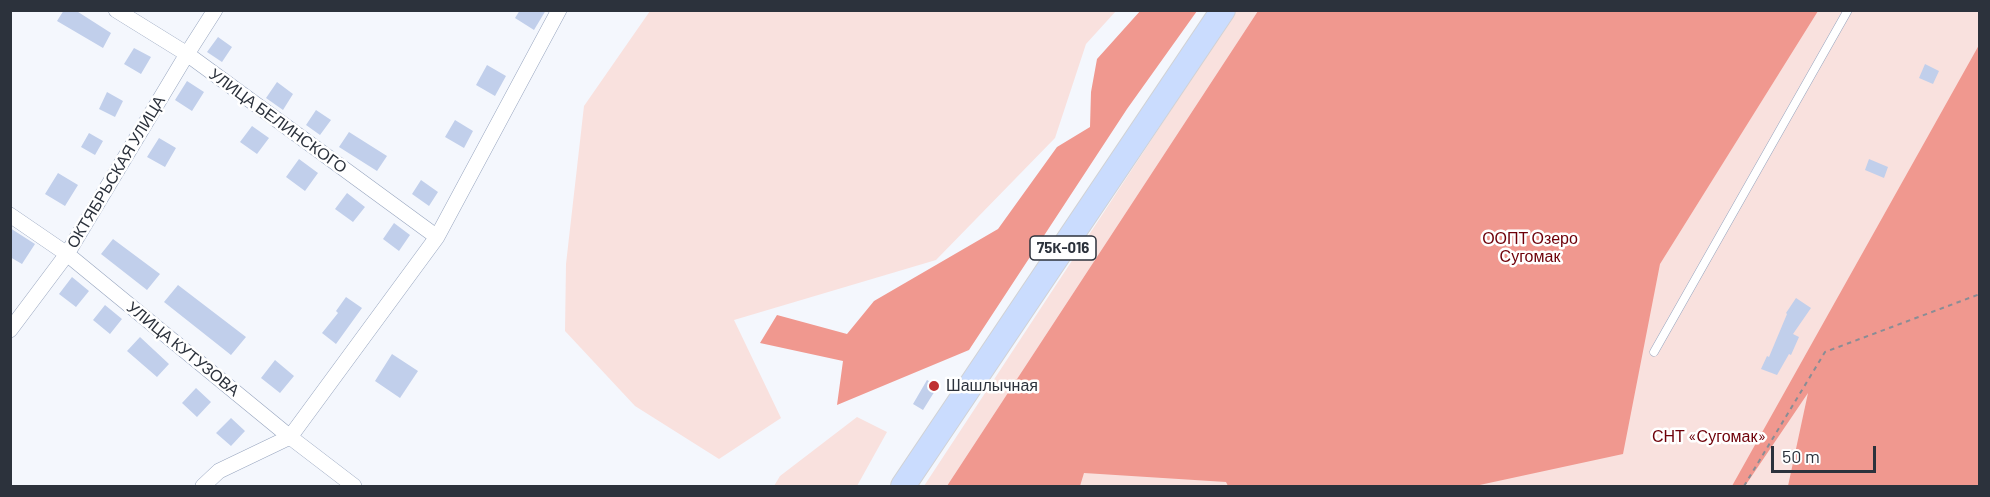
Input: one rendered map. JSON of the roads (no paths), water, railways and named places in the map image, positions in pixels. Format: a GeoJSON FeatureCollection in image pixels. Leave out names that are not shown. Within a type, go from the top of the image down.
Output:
{"type":"FeatureCollection","features":[{"type":"Feature","properties":{"kind":"main road","name":"75К-016"},"geometry":{"type":"LineString","coordinates":[[903,486],[1223,10]]}},
{"type":"Feature","properties":{"kind":"street","name":"УЛИЦА БЕЛИНСКОГО"},"geometry":{"type":"LineString","coordinates":[[116,10],[187,54],[437,237]]}},
{"type":"Feature","properties":{"kind":"street","name":"ОКТЯБРЬСКАЯ УЛИЦА"},"geometry":{"type":"LineString","coordinates":[[10,330],[67,254],[215,10]]}},
{"type":"Feature","properties":{"kind":"street"},"geometry":{"type":"LineString","coordinates":[[203,486],[219,471],[290,437],[437,237],[559,10]]}},
{"type":"Feature","properties":{"kind":"street","name":"УЛИЦА КУТУЗОВА"},"geometry":{"type":"LineString","coordinates":[[10,215],[67,254],[290,437],[354,486]]}},
{"type":"Feature","properties":{"kind":"lane"},"geometry":{"type":"LineString","coordinates":[[1654,352],[1848,10]]}},
{"type":"Feature","properties":{"kind":"place","name":"Шашлычная"},"geometry":{"type":"Point","coordinates":[934,386]}},
{"type":"Feature","properties":{"kind":"park label","name":"ООПТ Озеро Сугомак"},"geometry":{"type":"Point","coordinates":[1530,248]}},
{"type":"Feature","properties":{"kind":"park label","name":"СНТ «Сугомак»"},"geometry":{"type":"Point","coordinates":[1709,437]}}]}
